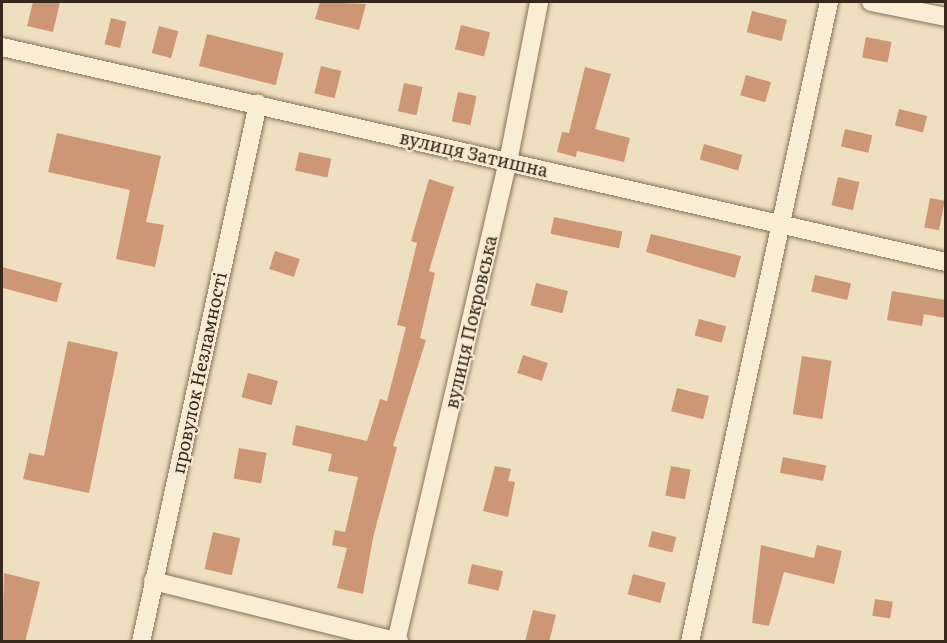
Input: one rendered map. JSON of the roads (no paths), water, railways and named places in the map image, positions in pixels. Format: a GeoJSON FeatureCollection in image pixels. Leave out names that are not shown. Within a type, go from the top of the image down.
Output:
{"type":"FeatureCollection","features":[{"type":"Feature","properties":{"kind":"street","name":"вулиця Покровська"},"geometry":{"type":"LineString","coordinates":[[397,641],[508,162],[539,2]]}},
{"type":"Feature","properties":{"kind":"street"},"geometry":{"type":"LineString","coordinates":[[690,642],[829,2]]}},
{"type":"Feature","properties":{"kind":"street"},"geometry":{"type":"LineString","coordinates":[[871,2],[945,17]]}},
{"type":"Feature","properties":{"kind":"street","name":"вулиця Затишна"},"geometry":{"type":"LineString","coordinates":[[2,47],[945,262]]}},
{"type":"Feature","properties":{"kind":"street","name":"провулок Незламності"},"geometry":{"type":"LineString","coordinates":[[141,642],[258,105]]}},
{"type":"Feature","properties":{"kind":"street"},"geometry":{"type":"LineString","coordinates":[[153,581],[397,641]]}}]}
